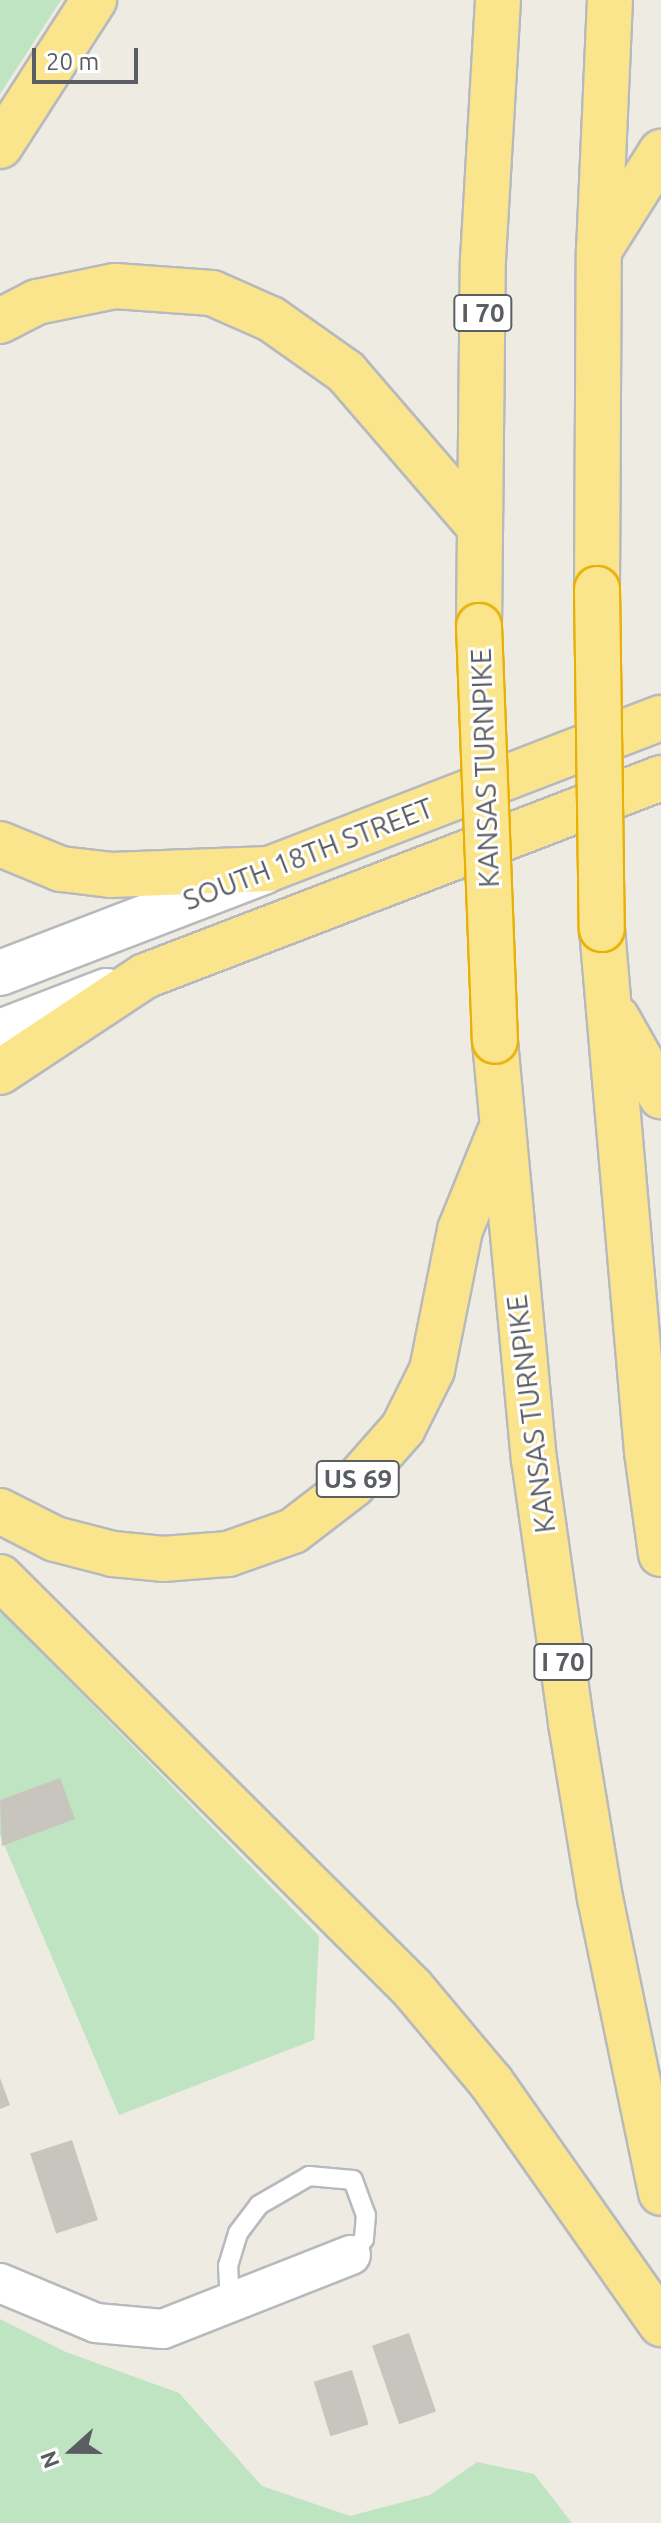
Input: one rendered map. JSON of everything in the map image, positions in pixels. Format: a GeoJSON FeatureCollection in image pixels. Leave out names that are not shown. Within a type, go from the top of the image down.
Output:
{"type":"FeatureCollection","features":[{"type":"Feature","properties":{"kind":"highway"},"geometry":{"type":"LineString","coordinates":[[0,146],[94,0]]}},
{"type":"Feature","properties":{"kind":"highway","name":"I 70"},"geometry":{"type":"LineString","coordinates":[[480,527],[483,260],[498,0]]}},
{"type":"Feature","properties":{"kind":"highway"},"geometry":{"type":"LineString","coordinates":[[610,0],[599,251],[597,589],[602,929],[647,1452],[661,1554]]}},
{"type":"Feature","properties":{"kind":"highway"},"geometry":{"type":"LineString","coordinates":[[599,251],[661,152]]}},
{"type":"Feature","properties":{"kind":"highway"},"geometry":{"type":"LineString","coordinates":[[0,321],[37,302],[115,286],[212,293],[271,319],[346,372],[480,527]]}},
{"type":"Feature","properties":{"kind":"highway","name":"KANSAS TURNPIKE"},"geometry":{"type":"LineString","coordinates":[[480,527],[479,626],[495,1041],[534,1459],[571,1723],[600,1898],[661,2193]]}},
{"type":"Feature","properties":{"kind":"highway","name":"SOUTH 18TH STREET"},"geometry":{"type":"LineString","coordinates":[[269,869],[661,718]]}},
{"type":"Feature","properties":{"kind":"highway"},"geometry":{"type":"LineString","coordinates":[[0,1072],[145,976],[661,778]]}},
{"type":"Feature","properties":{"kind":"highway"},"geometry":{"type":"LineString","coordinates":[[0,844],[61,869],[111,875],[269,869]]}},
{"type":"Feature","properties":{"kind":"highway"},"geometry":{"type":"LineString","coordinates":[[609,1004],[661,1096]]}},
{"type":"Feature","properties":{"kind":"highway","name":"US 69"},"geometry":{"type":"LineString","coordinates":[[0,1511],[55,1539],[113,1554],[163,1559],[228,1554],[293,1531],[353,1485],[403,1428],[432,1370],[460,1230],[503,1125]]}},
{"type":"Feature","properties":{"kind":"highway"},"geometry":{"type":"LineString","coordinates":[[0,1577],[412,1988],[491,2082],[564,2193],[661,2324]]}},
{"type":"Feature","properties":{"kind":"main road","name":"SOUTH 18TH STREET"},"geometry":{"type":"LineString","coordinates":[[0,973],[269,869]]}},
{"type":"Feature","properties":{"kind":"main road"},"geometry":{"type":"LineString","coordinates":[[0,1032],[145,976]]}},
{"type":"Feature","properties":{"kind":"street"},"geometry":{"type":"LineString","coordinates":[[0,2283],[96,2323],[163,2329],[351,2255]]}},
{"type":"Feature","properties":{"kind":"lane"},"geometry":{"type":"LineString","coordinates":[[230,2303],[228,2266],[238,2233],[259,2205],[309,2176],[353,2180],[366,2215],[364,2239],[351,2255]]}},
{"type":"Feature","properties":{"kind":"green space"},"geometry":{"type":"Polygon","coordinates":[[[0,0],[61,0],[0,94],[0,0]]]}},
{"type":"Feature","properties":{"kind":"green space"},"geometry":{"type":"Polygon","coordinates":[[[0,1611],[319,1936],[314,2040],[119,2115],[0,1835],[0,1611]]]}},
{"type":"Feature","properties":{"kind":"green space"},"geometry":{"type":"Polygon","coordinates":[[[0,2319],[66,2352],[179,2393],[262,2486],[350,2516],[430,2495],[477,2462],[534,2474],[572,2523],[0,2523],[0,2319]]]}},
{"type":"Feature","properties":{"kind":"building"},"geometry":{"type":"Polygon","coordinates":[[[60,1778],[75,1819],[2,1846],[0,1800],[60,1778]]]}},
{"type":"Feature","properties":{"kind":"building"},"geometry":{"type":"Polygon","coordinates":[[[0,2078],[10,2105],[0,2109],[0,2078]]]}},
{"type":"Feature","properties":{"kind":"building"},"geometry":{"type":"Polygon","coordinates":[[[72,2140],[98,2220],[56,2233],[30,2154],[72,2140]]]}},
{"type":"Feature","properties":{"kind":"building"},"geometry":{"type":"Polygon","coordinates":[[[409,2333],[436,2411],[399,2424],[372,2346],[409,2333]]]}},
{"type":"Feature","properties":{"kind":"building"},"geometry":{"type":"Polygon","coordinates":[[[352,2370],[369,2425],[330,2436],[314,2382],[352,2370]]]}}]}
